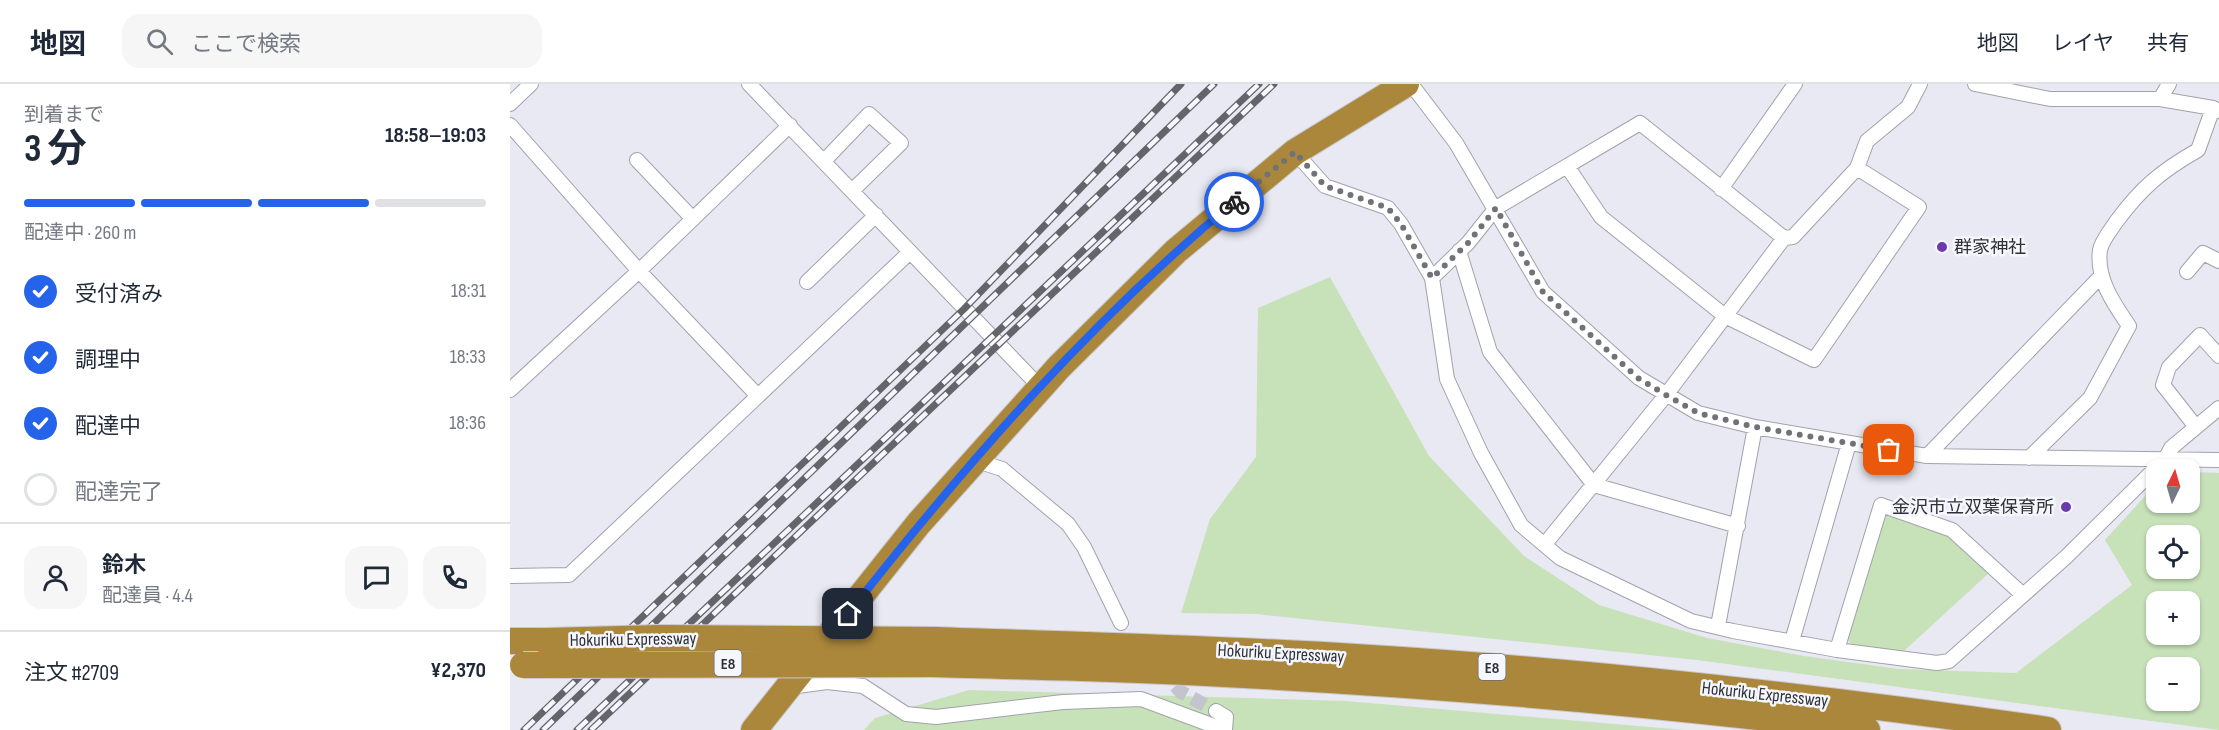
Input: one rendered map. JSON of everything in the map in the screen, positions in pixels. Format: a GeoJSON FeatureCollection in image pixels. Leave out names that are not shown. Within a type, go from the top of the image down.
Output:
{"type":"FeatureCollection","features":[{"type":"Feature","properties":{"kind":"highway"},"geometry":{"type":"LineString","coordinates":[[754,730],[919,523],[1039,386],[1176,251],[1295,152],[1406,84]]}},
{"type":"Feature","properties":{"kind":"highway","name":"Hokuriku Expressway"},"geometry":{"type":"LineString","coordinates":[[510,641],[681,638],[934,652],[1351,681],[1665,708],[1867,730]]}},
{"type":"Feature","properties":{"kind":"highway","name":"Hokuriku Expressway"},"geometry":{"type":"LineString","coordinates":[[517,665],[934,652],[1223,650],[1511,669],[1820,699],[2048,730]]}},
{"type":"Feature","properties":{"kind":"street"},"geometry":{"type":"LineString","coordinates":[[510,104],[531,84]]}},
{"type":"Feature","properties":{"kind":"street"},"geometry":{"type":"LineString","coordinates":[[749,84],[1039,386]]}},
{"type":"Feature","properties":{"kind":"street"},"geometry":{"type":"LineString","coordinates":[[1411,84],[1456,143],[1543,292],[1638,378],[1698,413],[1755,427],[1927,456],[2165,459],[2171,448],[2219,408]]}},
{"type":"Feature","properties":{"kind":"street"},"geometry":{"type":"LineString","coordinates":[[1721,189],[1795,84]]}},
{"type":"Feature","properties":{"kind":"street"},"geometry":{"type":"LineString","coordinates":[[1432,278],[1496,208],[1640,123],[1784,237],[1793,237],[1857,168],[1867,141],[1908,107],[1920,84]]}},
{"type":"Feature","properties":{"kind":"street"},"geometry":{"type":"LineString","coordinates":[[1975,84],[2050,99],[2160,99],[2216,110],[2198,150],[2167,167],[2139,191],[2108,235],[2100,250],[2102,275],[2108,295],[2129,326],[2090,398],[2030,458]]}},
{"type":"Feature","properties":{"kind":"street"},"geometry":{"type":"LineString","coordinates":[[2160,99],[2169,84]]}},
{"type":"Feature","properties":{"kind":"street"},"geometry":{"type":"LineString","coordinates":[[825,161],[869,114],[901,143],[853,190]]}},
{"type":"Feature","properties":{"kind":"street"},"geometry":{"type":"LineString","coordinates":[[510,125],[639,271],[758,395]]}},
{"type":"Feature","properties":{"kind":"street"},"geometry":{"type":"LineString","coordinates":[[510,390],[639,271],[790,125]]}},
{"type":"Feature","properties":{"kind":"street"},"geometry":{"type":"LineString","coordinates":[[1295,152],[1325,186],[1388,208],[1401,224],[1432,278],[1447,379],[1481,453],[1521,525],[1560,558],[1691,621],[1837,650],[1937,663],[1949,661],[2066,556],[2146,478]]}},
{"type":"Feature","properties":{"kind":"street"},"geometry":{"type":"LineString","coordinates":[[637,160],[693,219]]}},
{"type":"Feature","properties":{"kind":"street"},"geometry":{"type":"LineString","coordinates":[[1567,166],[1601,217],[1725,316],[1814,360],[1919,207],[1857,168]]}},
{"type":"Feature","properties":{"kind":"street"},"geometry":{"type":"LineString","coordinates":[[807,282],[876,215]]}},
{"type":"Feature","properties":{"kind":"street"},"geometry":{"type":"LineString","coordinates":[[1545,544],[1666,395],[1784,237]]}},
{"type":"Feature","properties":{"kind":"street"},"geometry":{"type":"LineString","coordinates":[[1459,251],[1490,352],[1594,485],[1738,526]]}},
{"type":"Feature","properties":{"kind":"street"},"geometry":{"type":"LineString","coordinates":[[510,576],[569,575],[910,252]]}},
{"type":"Feature","properties":{"kind":"street"},"geometry":{"type":"LineString","coordinates":[[2187,272],[2203,253],[2219,261]]}},
{"type":"Feature","properties":{"kind":"street"},"geometry":{"type":"LineString","coordinates":[[1927,456],[2102,275]]}},
{"type":"Feature","properties":{"kind":"street"},"geometry":{"type":"LineString","coordinates":[[2196,427],[2163,385],[2169,367],[2200,335],[2219,356]]}},
{"type":"Feature","properties":{"kind":"street"},"geometry":{"type":"LineString","coordinates":[[1718,626],[1755,427]]}},
{"type":"Feature","properties":{"kind":"street"},"geometry":{"type":"LineString","coordinates":[[1792,641],[1849,443]]}},
{"type":"Feature","properties":{"kind":"street"},"geometry":{"type":"LineString","coordinates":[[974,460],[1002,470],[1068,524],[1084,547],[1121,623]]}},
{"type":"Feature","properties":{"kind":"street"},"geometry":{"type":"LineString","coordinates":[[2200,460],[2219,460]]}},
{"type":"Feature","properties":{"kind":"street"},"geometry":{"type":"LineString","coordinates":[[1837,650],[1881,505],[1952,530],[2023,595]]}},
{"type":"Feature","properties":{"kind":"street"},"geometry":{"type":"LineString","coordinates":[[790,687],[827,682],[863,686],[906,714],[936,717],[1063,702],[1142,699],[1225,730],[1226,717],[1216,711]]}},
{"type":"Feature","properties":{"kind":"green space"},"geometry":{"type":"Polygon","coordinates":[[[1330,277],[1429,456],[1524,556],[1599,605],[1707,638],[1804,656],[1899,669],[2016,673],[2132,585],[2105,540],[2146,495],[2146,513],[2200,513],[2200,472],[2219,473],[2219,730],[1697,660],[1256,614],[1181,613],[1210,519],[1256,457],[1258,308],[1330,277]]]}},
{"type":"Feature","properties":{"kind":"green space"},"geometry":{"type":"Polygon","coordinates":[[[1890,514],[1947,536],[1989,573],[1904,651],[1853,646],[1844,636],[1884,516],[1890,514]]]}},
{"type":"Feature","properties":{"kind":"green space"},"geometry":{"type":"Polygon","coordinates":[[[969,690],[1346,701],[1685,730],[864,730],[875,718],[969,690]]]}},
{"type":"Feature","properties":{"kind":"tunnel"},"geometry":{"type":"LineString","coordinates":[[1162,670],[1181,692],[1216,711]]}},
{"type":"Feature","properties":{"kind":"railway"},"geometry":{"type":"LineString","coordinates":[[524,730],[964,309],[1181,84]]}},
{"type":"Feature","properties":{"kind":"railway"},"geometry":{"type":"LineString","coordinates":[[543,730],[1214,84]]}},
{"type":"Feature","properties":{"kind":"railway"},"geometry":{"type":"LineString","coordinates":[[577,730],[1259,84]]}},
{"type":"Feature","properties":{"kind":"railway"},"geometry":{"type":"LineString","coordinates":[[591,730],[1274,84]]}},
{"type":"Feature","properties":{"kind":"way so far"},"geometry":{"type":"LineString","coordinates":[[1234,202],[1295,152],[1325,186],[1388,208],[1401,224],[1432,278],[1468,243],[1496,208],[1543,292],[1638,378],[1698,413],[1755,427],[1889,450]]}},
{"type":"Feature","properties":{"kind":"place","name":"群家神社"},"geometry":{"type":"Point","coordinates":[1942,247]}},
{"type":"Feature","properties":{"kind":"place","name":"金沢市立双葉保育所"},"geometry":{"type":"Point","coordinates":[2066,507]}},
{"type":"Feature","properties":{"kind":"route"},"geometry":{"type":"LineString","coordinates":[[848,614],[919,523],[1039,386],[1176,251],[1234,202]]}}]}
